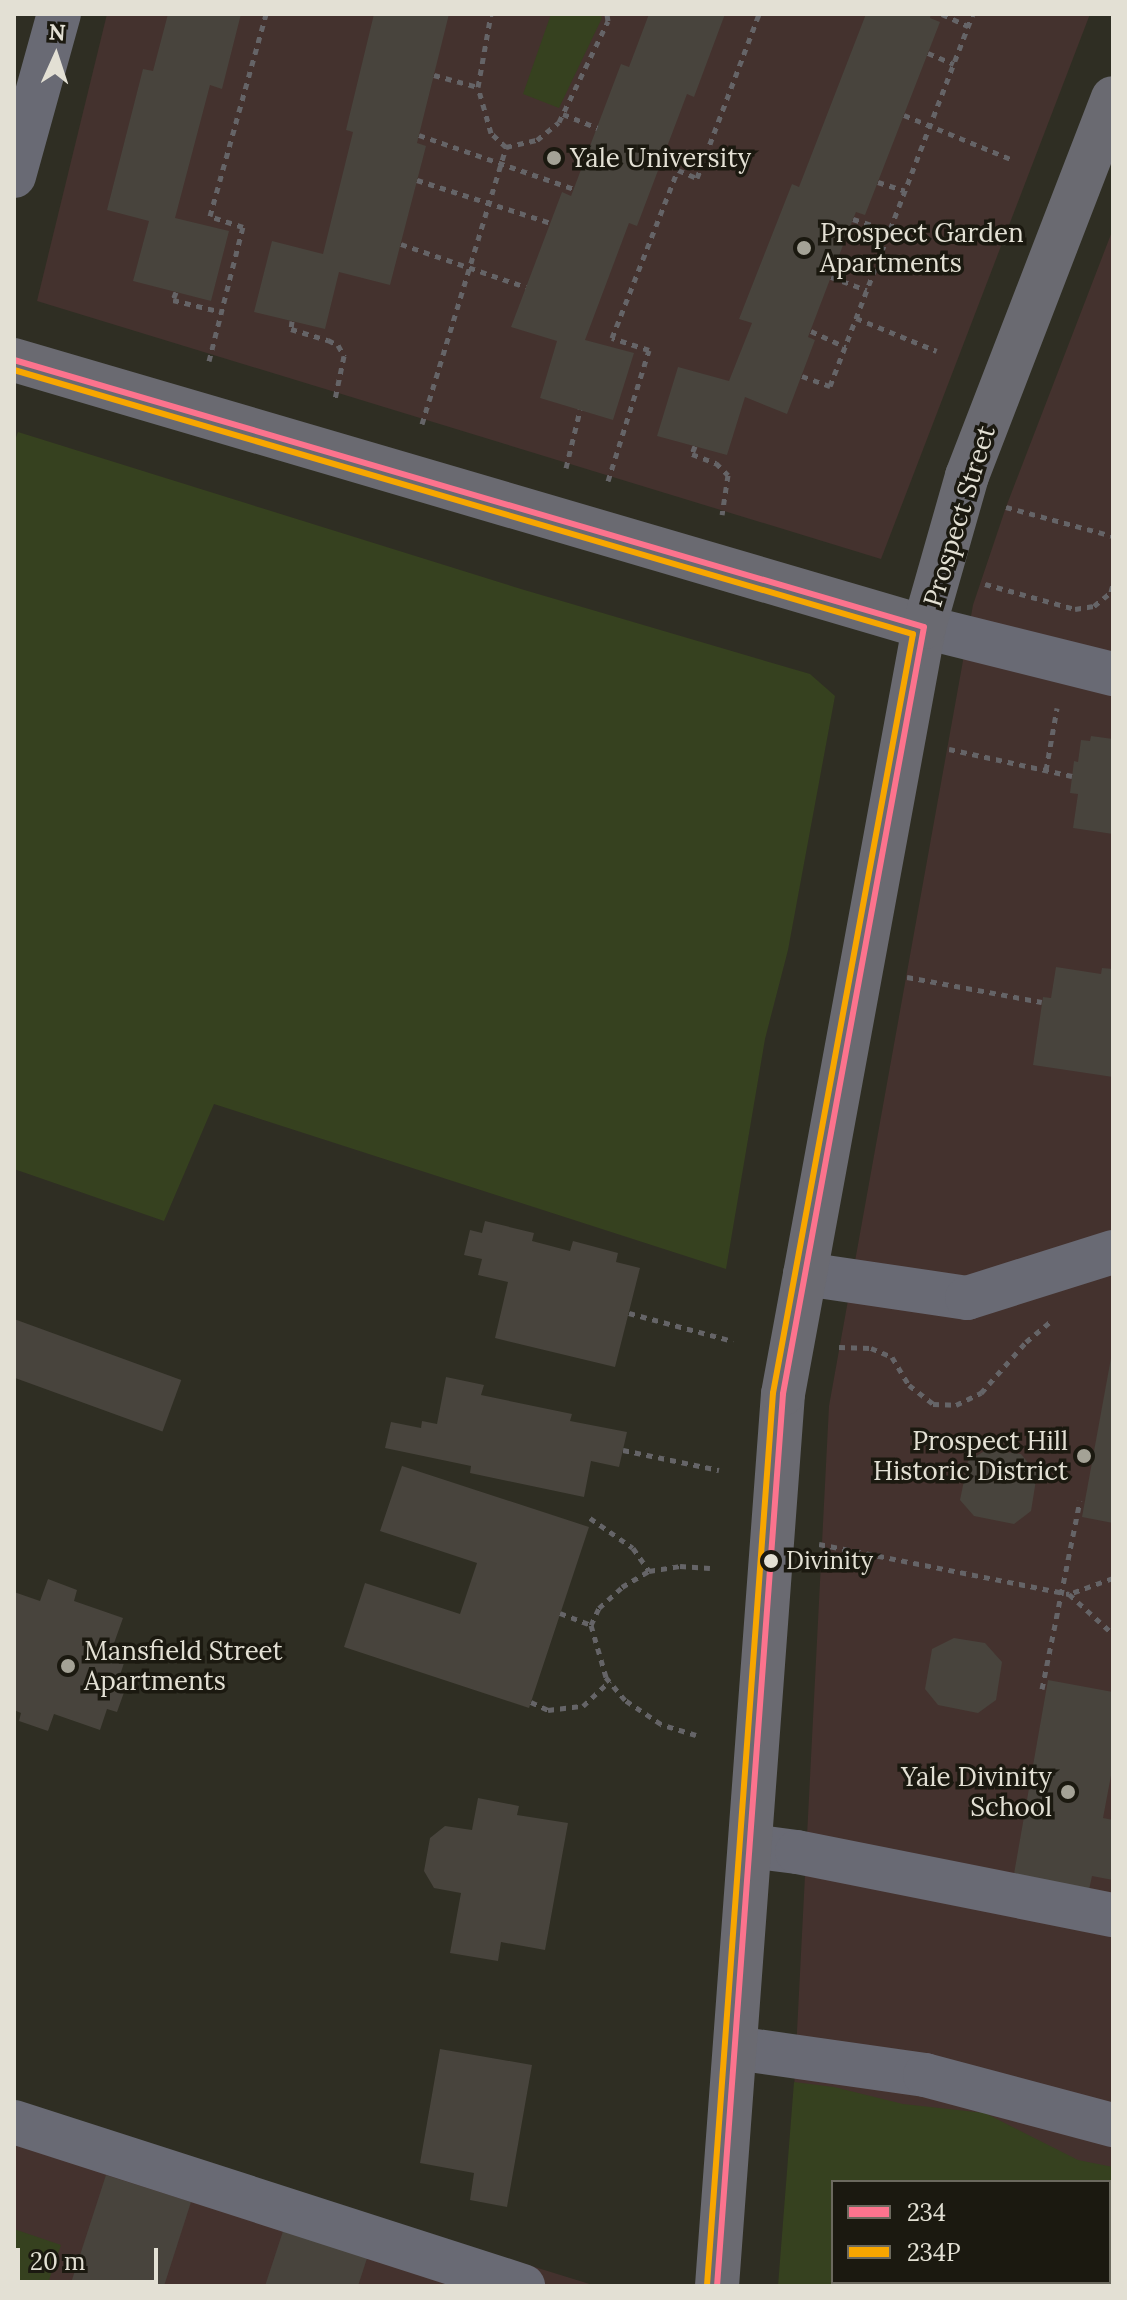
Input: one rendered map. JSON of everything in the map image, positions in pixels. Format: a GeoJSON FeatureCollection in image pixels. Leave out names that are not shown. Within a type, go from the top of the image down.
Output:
{"type":"FeatureCollection","features":[{"type":"Feature","properties":{"kind":"main road","name":"Prospect Street"},"geometry":{"type":"LineString","coordinates":[[717,2286],[783,1394],[924,627],[967,476],[1113,98]]}},
{"type":"Feature","properties":{"kind":"main road"},"geometry":{"type":"LineString","coordinates":[[14,360],[924,627]]}},
{"type":"Feature","properties":{"kind":"street"},"geometry":{"type":"LineString","coordinates":[[14,176],[59,14]]}},
{"type":"Feature","properties":{"kind":"street"},"geometry":{"type":"LineString","coordinates":[[924,627],[1113,674]]}},
{"type":"Feature","properties":{"kind":"street"},"geometry":{"type":"LineString","coordinates":[[805,1274],[967,1298],[1113,1252]]}},
{"type":"Feature","properties":{"kind":"street"},"geometry":{"type":"LineString","coordinates":[[750,1846],[797,1852],[1113,1915]]}},
{"type":"Feature","properties":{"kind":"street"},"geometry":{"type":"LineString","coordinates":[[735,2048],[925,2075],[1113,2125]]}},
{"type":"Feature","properties":{"kind":"street"},"geometry":{"type":"LineString","coordinates":[[14,2122],[523,2286]]}},
{"type":"Feature","properties":{"kind":"path"},"geometry":{"type":"LineString","coordinates":[[209,361],[243,227],[210,216],[266,14]]}},
{"type":"Feature","properties":{"kind":"path"},"geometry":{"type":"LineString","coordinates":[[491,14],[478,87],[491,133],[506,147]]}},
{"type":"Feature","properties":{"kind":"path"},"geometry":{"type":"LineString","coordinates":[[506,147],[537,140],[550,132],[563,114],[608,21],[607,14]]}},
{"type":"Feature","properties":{"kind":"path"},"geometry":{"type":"LineString","coordinates":[[608,481],[649,350],[612,338],[678,170],[697,178],[759,14]]}},
{"type":"Feature","properties":{"kind":"path"},"geometry":{"type":"LineString","coordinates":[[942,14],[968,26]]}},
{"type":"Feature","properties":{"kind":"path"},"geometry":{"type":"LineString","coordinates":[[802,376],[830,386],[973,14]]}},
{"type":"Feature","properties":{"kind":"path"},"geometry":{"type":"LineString","coordinates":[[928,53],[954,64]]}},
{"type":"Feature","properties":{"kind":"path"},"geometry":{"type":"LineString","coordinates":[[434,75],[478,87]]}},
{"type":"Feature","properties":{"kind":"path"},"geometry":{"type":"LineString","coordinates":[[563,114],[597,128]]}},
{"type":"Feature","properties":{"kind":"path"},"geometry":{"type":"LineString","coordinates":[[904,115],[1011,159]]}},
{"type":"Feature","properties":{"kind":"path"},"geometry":{"type":"LineString","coordinates":[[419,135],[574,189]]}},
{"type":"Feature","properties":{"kind":"path"},"geometry":{"type":"LineString","coordinates":[[422,424],[506,147]]}},
{"type":"Feature","properties":{"kind":"path"},"geometry":{"type":"LineString","coordinates":[[417,180],[551,223]]}},
{"type":"Feature","properties":{"kind":"path"},"geometry":{"type":"LineString","coordinates":[[878,182],[905,191]]}},
{"type":"Feature","properties":{"kind":"path"},"geometry":{"type":"LineString","coordinates":[[853,219],[890,231]]}},
{"type":"Feature","properties":{"kind":"path"},"geometry":{"type":"LineString","coordinates":[[401,244],[526,287]]}},
{"type":"Feature","properties":{"kind":"path"},"geometry":{"type":"LineString","coordinates":[[831,277],[867,290]]}},
{"type":"Feature","properties":{"kind":"path"},"geometry":{"type":"LineString","coordinates":[[176,292],[173,300],[222,312]]}},
{"type":"Feature","properties":{"kind":"path"},"geometry":{"type":"LineString","coordinates":[[856,318],[937,351]]}},
{"type":"Feature","properties":{"kind":"path"},"geometry":{"type":"LineString","coordinates":[[292,321],[291,329],[338,345],[344,356],[335,399]]}},
{"type":"Feature","properties":{"kind":"path"},"geometry":{"type":"LineString","coordinates":[[811,331],[845,347]]}},
{"type":"Feature","properties":{"kind":"path"},"geometry":{"type":"LineString","coordinates":[[566,468],[580,410]]}},
{"type":"Feature","properties":{"kind":"path"},"geometry":{"type":"LineString","coordinates":[[695,446],[692,454],[716,463],[728,475],[722,515]]}},
{"type":"Feature","properties":{"kind":"path"},"geometry":{"type":"LineString","coordinates":[[1006,507],[1113,536]]}},
{"type":"Feature","properties":{"kind":"path"},"geometry":{"type":"LineString","coordinates":[[980,582],[1075,609],[1094,606],[1111,592],[1113,584]]}},
{"type":"Feature","properties":{"kind":"path"},"geometry":{"type":"LineString","coordinates":[[1046,770],[1059,699]]}},
{"type":"Feature","properties":{"kind":"path"},"geometry":{"type":"LineString","coordinates":[[949,749],[1072,776]]}},
{"type":"Feature","properties":{"kind":"path"},"geometry":{"type":"LineString","coordinates":[[907,977],[1042,1002]]}},
{"type":"Feature","properties":{"kind":"path"},"geometry":{"type":"LineString","coordinates":[[839,1347],[871,1348],[892,1357],[909,1385],[933,1404],[956,1405],[981,1393],[1026,1342],[1062,1312]]}},
{"type":"Feature","properties":{"kind":"path"},"geometry":{"type":"LineString","coordinates":[[629,1313],[733,1341]]}},
{"type":"Feature","properties":{"kind":"path"},"geometry":{"type":"LineString","coordinates":[[623,1450],[719,1470]]}},
{"type":"Feature","properties":{"kind":"path"},"geometry":{"type":"LineString","coordinates":[[1042,1689],[1065,1593],[1080,1501]]}},
{"type":"Feature","properties":{"kind":"path"},"geometry":{"type":"LineString","coordinates":[[590,1518],[633,1548],[649,1571]]}},
{"type":"Feature","properties":{"kind":"path"},"geometry":{"type":"LineString","coordinates":[[819,1544],[1065,1593],[1113,1578]]}},
{"type":"Feature","properties":{"kind":"path"},"geometry":{"type":"LineString","coordinates":[[696,1735],[661,1724],[641,1712],[610,1681],[596,1650],[591,1625],[599,1608],[610,1597],[649,1571],[680,1566],[710,1568]]}},
{"type":"Feature","properties":{"kind":"path"},"geometry":{"type":"LineString","coordinates":[[1065,1593],[1113,1634]]}},
{"type":"Feature","properties":{"kind":"path"},"geometry":{"type":"LineString","coordinates":[[560,1613],[591,1625]]}},
{"type":"Feature","properties":{"kind":"path"},"geometry":{"type":"LineString","coordinates":[[531,1702],[548,1710],[583,1706],[610,1681]]}},
{"type":"Feature","properties":{"kind":"shaded area","name":"Yale University"},"geometry":{"type":"Polygon","coordinates":[[[107,14],[1090,14],[881,559],[37,301],[107,14]]]}},
{"type":"Feature","properties":{"kind":"shaded area"},"geometry":{"type":"Polygon","coordinates":[[[1113,229],[1113,2286],[784,2286],[829,1406],[973,605],[1006,507],[1113,229]]]}},
{"type":"Feature","properties":{"kind":"shaded area"},"geometry":{"type":"Polygon","coordinates":[[[14,2104],[43,2114],[596,2286],[14,2286],[14,2104]]]}},
{"type":"Feature","properties":{"kind":"green space"},"geometry":{"type":"Polygon","coordinates":[[[551,14],[600,14],[602,18],[559,108],[523,94],[551,14]]]}},
{"type":"Feature","properties":{"kind":"green space"},"geometry":{"type":"Polygon","coordinates":[[[18,432],[521,589],[810,674],[835,696],[788,950],[765,1039],[726,1269],[214,1104],[164,1221],[14,1169],[14,443],[18,432]]]}},
{"type":"Feature","properties":{"kind":"green space"},"geometry":{"type":"Polygon","coordinates":[[[794,2082],[834,2087],[903,2104],[985,2113],[1078,2160],[1113,2167],[1113,2286],[778,2286],[794,2082]]]}},
{"type":"Feature","properties":{"kind":"green space"},"geometry":{"type":"Polygon","coordinates":[[[14,2229],[61,2245],[47,2286],[14,2286],[14,2229]]]}},
{"type":"Feature","properties":{"kind":"building"},"geometry":{"type":"Polygon","coordinates":[[[168,14],[241,14],[222,89],[210,85],[175,218],[229,231],[211,301],[133,281],[149,221],[107,210],[143,69],[153,71],[168,14]]]}},
{"type":"Feature","properties":{"kind":"building"},"geometry":{"type":"Polygon","coordinates":[[[374,14],[449,14],[417,143],[426,146],[390,285],[339,272],[325,329],[254,312],[272,241],[323,254],[353,132],[346,130],[374,14]]]}},
{"type":"Feature","properties":{"kind":"building"},"geometry":{"type":"Polygon","coordinates":[[[649,14],[725,14],[694,97],[687,94],[637,226],[629,223],[585,340],[634,353],[613,420],[540,398],[557,341],[511,327],[562,192],[571,196],[621,64],[629,67],[649,14]]]}},
{"type":"Feature","properties":{"kind":"building","name":"Prospect Garden Apartments"},"geometry":{"type":"Polygon","coordinates":[[[866,14],[931,14],[930,18],[940,22],[865,215],[856,212],[853,219],[808,337],[815,340],[787,414],[745,397],[727,455],[657,436],[678,367],[729,381],[752,323],[739,319],[792,184],[799,187],[866,14]]]}},
{"type":"Feature","properties":{"kind":"building"},"geometry":{"type":"Polygon","coordinates":[[[1091,736],[1113,739],[1113,834],[1073,828],[1078,794],[1070,793],[1074,761],[1078,762],[1081,740],[1090,741],[1091,736]]]}},
{"type":"Feature","properties":{"kind":"building"},"geometry":{"type":"Polygon","coordinates":[[[1056,967],[1101,974],[1102,968],[1113,969],[1113,1077],[1033,1065],[1043,997],[1051,998],[1056,967]]]}},
{"type":"Feature","properties":{"kind":"building"},"geometry":{"type":"Polygon","coordinates":[[[485,1221],[534,1233],[532,1241],[570,1251],[573,1241],[618,1253],[616,1262],[640,1268],[615,1367],[495,1338],[508,1282],[478,1275],[482,1259],[464,1255],[470,1230],[482,1233],[485,1221]]]}},
{"type":"Feature","properties":{"kind":"building"},"geometry":{"type":"Polygon","coordinates":[[[14,1319],[181,1380],[162,1432],[14,1378],[14,1319]]]}},
{"type":"Feature","properties":{"kind":"building"},"geometry":{"type":"Polygon","coordinates":[[[1113,1358],[1113,1523],[1082,1517],[1113,1358]]]}},
{"type":"Feature","properties":{"kind":"building"},"geometry":{"type":"Polygon","coordinates":[[[446,1377],[484,1385],[481,1395],[572,1414],[570,1421],[627,1432],[619,1467],[591,1461],[584,1497],[470,1473],[471,1466],[385,1448],[391,1422],[421,1428],[422,1421],[437,1424],[446,1377]]]}},
{"type":"Feature","properties":{"kind":"building"},"geometry":{"type":"Polygon","coordinates":[[[988,1449],[1021,1454],[1037,1474],[1031,1511],[1014,1524],[974,1516],[960,1500],[968,1461],[988,1449]]]}},
{"type":"Feature","properties":{"kind":"building"},"geometry":{"type":"Polygon","coordinates":[[[402,1466],[589,1527],[529,1708],[344,1647],[365,1583],[460,1614],[477,1563],[380,1531],[402,1466]]]}},
{"type":"Feature","properties":{"kind":"building","name":"Mansfield Street Apartments"},"geometry":{"type":"Polygon","coordinates":[[[48,1579],[77,1590],[74,1601],[123,1618],[113,1646],[128,1651],[118,1681],[127,1684],[117,1712],[107,1709],[100,1730],[54,1714],[48,1731],[19,1721],[21,1713],[14,1710],[14,1592],[40,1601],[48,1579]]]}},
{"type":"Feature","properties":{"kind":"building"},"geometry":{"type":"Polygon","coordinates":[[[954,1638],[985,1643],[1002,1662],[996,1700],[978,1713],[938,1705],[925,1689],[932,1649],[954,1638]]]}},
{"type":"Feature","properties":{"kind":"building","name":"Yale Divinity School"},"geometry":{"type":"Polygon","coordinates":[[[1048,1680],[1113,1692],[1113,1765],[1103,1818],[1113,1820],[1113,1880],[1092,1876],[1089,1890],[1014,1874],[1048,1680]]]}},
{"type":"Feature","properties":{"kind":"building"},"geometry":{"type":"Polygon","coordinates":[[[478,1798],[519,1806],[517,1815],[568,1823],[545,1950],[501,1942],[498,1961],[450,1953],[461,1893],[434,1888],[424,1871],[430,1838],[445,1826],[472,1830],[478,1798]]]}},
{"type":"Feature","properties":{"kind":"building"},"geometry":{"type":"Polygon","coordinates":[[[440,2049],[532,2065],[507,2207],[470,2200],[474,2173],[420,2163],[440,2049]]]}},
{"type":"Feature","properties":{"kind":"building"},"geometry":{"type":"Polygon","coordinates":[[[106,2175],[191,2202],[164,2286],[70,2286],[106,2175]]]}},
{"type":"Feature","properties":{"kind":"building"},"geometry":{"type":"Polygon","coordinates":[[[286,2222],[370,2249],[358,2286],[265,2286],[286,2222]]]}},
{"type":"Feature","properties":{"kind":"transit line","name":"234"},"geometry":{"type":"LineString","coordinates":[[14,360],[924,627],[783,1394],[717,2286]]}},
{"type":"Feature","properties":{"kind":"transit line","name":"234P"},"geometry":{"type":"LineString","coordinates":[[14,370],[913,634],[773,1393],[707,2285]]}},
{"type":"Feature","properties":{"kind":"place","name":"Yale University"},"geometry":{"type":"Point","coordinates":[554,158]}},
{"type":"Feature","properties":{"kind":"place","name":"Prospect Garden Apartments"},"geometry":{"type":"Point","coordinates":[804,248]}},
{"type":"Feature","properties":{"kind":"place","name":"Prospect Hill Historic District"},"geometry":{"type":"Point","coordinates":[1084,1456]}},
{"type":"Feature","properties":{"kind":"place","name":"Divinity"},"geometry":{"type":"Point","coordinates":[771,1561]}},
{"type":"Feature","properties":{"kind":"place","name":"Mansfield Street Apartments"},"geometry":{"type":"Point","coordinates":[68,1666]}},
{"type":"Feature","properties":{"kind":"place","name":"Yale Divinity School"},"geometry":{"type":"Point","coordinates":[1068,1792]}}]}
